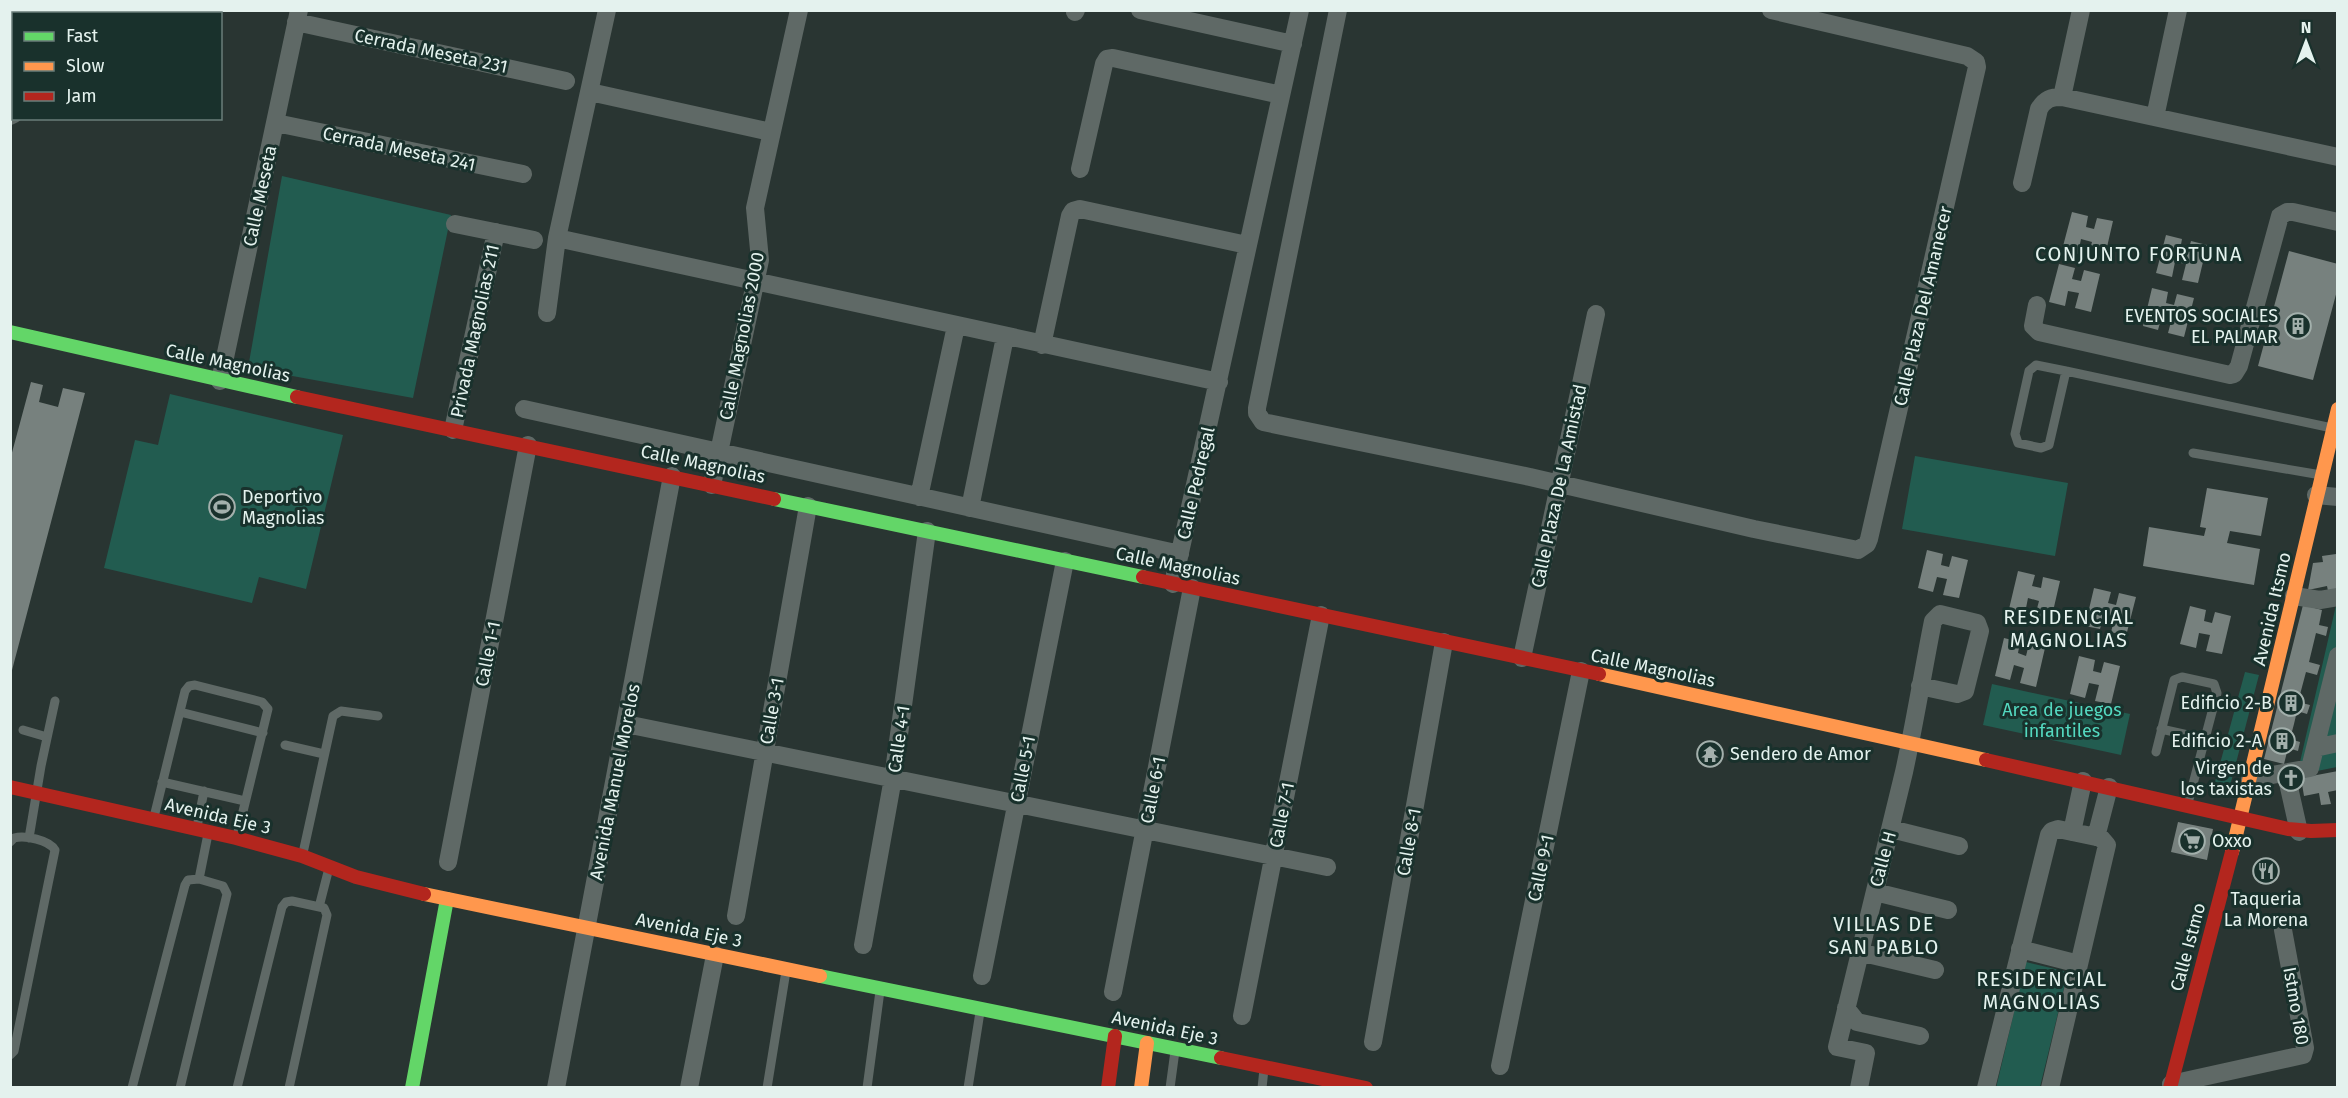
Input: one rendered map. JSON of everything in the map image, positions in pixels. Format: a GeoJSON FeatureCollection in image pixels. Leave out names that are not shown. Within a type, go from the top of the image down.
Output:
{"type":"FeatureCollection","features":[{"type":"Feature","properties":{"kind":"main road","name":"Calle Magnolias"},"geometry":{"type":"LineString","coordinates":[[10,332],[220,381],[1522,658],[2083,781],[2299,832],[2337,830]]}},
{"type":"Feature","properties":{"kind":"main road","name":"Avenida Itsmo"},"geometry":{"type":"LineString","coordinates":[[2241,817],[2337,409]]}},
{"type":"Feature","properties":{"kind":"main road","name":"Avenida Eje 3"},"geometry":{"type":"LineString","coordinates":[[10,787],[236,838],[302,856],[383,885],[1356,1086]]}},
{"type":"Feature","properties":{"kind":"main road","name":"Calle Istmo"},"geometry":{"type":"LineString","coordinates":[[2171,1086],[2241,817]]}},
{"type":"Feature","properties":{"kind":"main road"},"geometry":{"type":"LineString","coordinates":[[412,1088],[447,899]]}},
{"type":"Feature","properties":{"kind":"main road"},"geometry":{"type":"LineString","coordinates":[[1108,1088],[1115,1036]]}},
{"type":"Feature","properties":{"kind":"main road"},"geometry":{"type":"LineString","coordinates":[[1141,1088],[1147,1043]]}},
{"type":"Feature","properties":{"kind":"street"},"geometry":{"type":"LineString","coordinates":[[548,313],[557,238],[607,10]]}},
{"type":"Feature","properties":{"kind":"street","name":"Calle Magnolias 2000"},"geometry":{"type":"LineString","coordinates":[[712,485],[760,251],[755,208],[799,10]]}},
{"type":"Feature","properties":{"kind":"street"},"geometry":{"type":"LineString","coordinates":[[1140,10],[1293,44]]}},
{"type":"Feature","properties":{"kind":"street"},"geometry":{"type":"LineString","coordinates":[[1080,169],[1107,59],[1113,58],[1281,95],[1300,10]]}},
{"type":"Feature","properties":{"kind":"street"},"geometry":{"type":"LineString","coordinates":[[1338,10],[1257,408],[1259,418],[1268,424],[1559,484]]}},
{"type":"Feature","properties":{"kind":"street","name":"Calle Plaza Del Amanecer"},"geometry":{"type":"LineString","coordinates":[[1559,484],[1853,550],[1863,548],[1869,539],[1977,72],[1976,62],[1967,56],[1771,10]]}},
{"type":"Feature","properties":{"kind":"street"},"geometry":{"type":"LineString","coordinates":[[2062,97],[2081,10]]}},
{"type":"Feature","properties":{"kind":"street"},"geometry":{"type":"LineString","coordinates":[[2155,117],[2178,10]]}},
{"type":"Feature","properties":{"kind":"street","name":"Cerrada Meseta 231"},"geometry":{"type":"LineString","coordinates":[[298,16],[567,81]]}},
{"type":"Feature","properties":{"kind":"street","name":"Calle Meseta"},"geometry":{"type":"LineString","coordinates":[[220,381],[298,16]]}},
{"type":"Feature","properties":{"kind":"street"},"geometry":{"type":"LineString","coordinates":[[590,92],[771,132]]}},
{"type":"Feature","properties":{"kind":"street","name":"Calle Pedregal"},"geometry":{"type":"LineString","coordinates":[[1173,584],[1281,95]]}},
{"type":"Feature","properties":{"kind":"street"},"geometry":{"type":"LineString","coordinates":[[2022,183],[2039,109],[2048,99],[2062,97],[2337,157]]}},
{"type":"Feature","properties":{"kind":"street","name":"Cerrada Meseta 241"},"geometry":{"type":"LineString","coordinates":[[276,123],[523,174]]}},
{"type":"Feature","properties":{"kind":"street"},"geometry":{"type":"LineString","coordinates":[[1042,345],[1073,211],[1080,210],[1247,245]]}},
{"type":"Feature","properties":{"kind":"street"},"geometry":{"type":"LineString","coordinates":[[2037,305],[2033,326],[2039,332],[2230,375],[2234,374],[2239,366],[2280,216],[2293,212],[2337,222]]}},
{"type":"Feature","properties":{"kind":"street"},"geometry":{"type":"LineString","coordinates":[[455,224],[534,240]]}},
{"type":"Feature","properties":{"kind":"street","name":"Privada Magnolias 211"},"geometry":{"type":"LineString","coordinates":[[453,430],[496,232]]}},
{"type":"Feature","properties":{"kind":"street"},"geometry":{"type":"LineString","coordinates":[[557,238],[1219,382]]}},
{"type":"Feature","properties":{"kind":"street","name":"Calle Plaza De La Amistad"},"geometry":{"type":"LineString","coordinates":[[1522,658],[1596,314]]}},
{"type":"Feature","properties":{"kind":"street"},"geometry":{"type":"LineString","coordinates":[[919,496],[956,326]]}},
{"type":"Feature","properties":{"kind":"street"},"geometry":{"type":"LineString","coordinates":[[970,508],[1005,337]]}},
{"type":"Feature","properties":{"kind":"street"},"geometry":{"type":"LineString","coordinates":[[524,409],[1180,554]]}},
{"type":"Feature","properties":{"kind":"street","name":"Calle 1-1"},"geometry":{"type":"LineString","coordinates":[[448,862],[528,445]]}},
{"type":"Feature","properties":{"kind":"street","name":"Avenida Manuel Morelos"},"geometry":{"type":"LineString","coordinates":[[556,1088],[672,476]]}},
{"type":"Feature","properties":{"kind":"street"},"geometry":{"type":"LineString","coordinates":[[2316,495],[2337,497]]}},
{"type":"Feature","properties":{"kind":"street","name":"Calle 3-1"},"geometry":{"type":"LineString","coordinates":[[736,916],[808,506]]}},
{"type":"Feature","properties":{"kind":"street","name":"Calle 4-1"},"geometry":{"type":"LineString","coordinates":[[863,945],[893,778],[927,531]]}},
{"type":"Feature","properties":{"kind":"street","name":"Calle 5-1"},"geometry":{"type":"LineString","coordinates":[[982,976],[1065,561]]}},
{"type":"Feature","properties":{"kind":"street","name":"Calle 6-1"},"geometry":{"type":"LineString","coordinates":[[1113,992],[1192,588]]}},
{"type":"Feature","properties":{"kind":"street"},"geometry":{"type":"LineString","coordinates":[[2294,596],[2320,600],[2337,597]]}},
{"type":"Feature","properties":{"kind":"street","name":"Calle H"},"geometry":{"type":"LineString","coordinates":[[1862,1087],[1866,1053],[1837,1047],[1911,744],[1920,686],[1933,621],[1937,615],[1943,614],[1974,621],[1979,625],[1980,631],[1967,688],[1963,693],[1957,694],[1920,686]]}},
{"type":"Feature","properties":{"kind":"street","name":"Calle 7-1"},"geometry":{"type":"LineString","coordinates":[[1242,1016],[1321,615]]}},
{"type":"Feature","properties":{"kind":"street","name":"Calle 8-1"},"geometry":{"type":"LineString","coordinates":[[1373,1042],[1444,642]]}},
{"type":"Feature","properties":{"kind":"street"},"geometry":{"type":"LineString","coordinates":[[2250,779],[2310,768],[2332,696],[2337,656]]}},
{"type":"Feature","properties":{"kind":"street","name":"Calle 9-1"},"geometry":{"type":"LineString","coordinates":[[1500,1066],[1581,671]]}},
{"type":"Feature","properties":{"kind":"street"},"geometry":{"type":"LineString","coordinates":[[626,724],[765,751],[1145,832],[1327,867]]}},
{"type":"Feature","properties":{"kind":"street"},"geometry":{"type":"LineString","coordinates":[[2315,748],[2337,743]]}},
{"type":"Feature","properties":{"kind":"street"},"geometry":{"type":"LineString","coordinates":[[2286,774],[2299,832]]}},
{"type":"Feature","properties":{"kind":"street"},"geometry":{"type":"LineString","coordinates":[[2072,832],[2083,781]]}},
{"type":"Feature","properties":{"kind":"street"},"geometry":{"type":"LineString","coordinates":[[2096,837],[2109,787]]}},
{"type":"Feature","properties":{"kind":"street"},"geometry":{"type":"LineString","coordinates":[[1891,829],[1959,846]]}},
{"type":"Feature","properties":{"kind":"street"},"geometry":{"type":"LineString","coordinates":[[1986,1088],[2049,835],[2055,830],[2096,837],[2104,840],[2107,848],[2050,1088]]}},
{"type":"Feature","properties":{"kind":"street"},"geometry":{"type":"LineString","coordinates":[[1875,892],[1948,910]]}},
{"type":"Feature","properties":{"kind":"street","name":"Istmo 180"},"geometry":{"type":"LineString","coordinates":[[2171,1086],[2303,1055],[2305,1047],[2283,930]]}},
{"type":"Feature","properties":{"kind":"street"},"geometry":{"type":"LineString","coordinates":[[2020,950],[2079,964]]}},
{"type":"Feature","properties":{"kind":"street"},"geometry":{"type":"LineString","coordinates":[[1859,952],[1935,970]]}},
{"type":"Feature","properties":{"kind":"street"},"geometry":{"type":"LineString","coordinates":[[689,1088],[715,955]]}},
{"type":"Feature","properties":{"kind":"street"},"geometry":{"type":"LineString","coordinates":[[1846,1008],[1857,1022],[1920,1036]]}},
{"type":"Feature","properties":{"kind":"lane"},"geometry":{"type":"LineString","coordinates":[[2066,371],[2049,445],[2041,448],[2018,442],[2015,434],[2030,369],[2039,365],[2332,428]]}},
{"type":"Feature","properties":{"kind":"lane"},"geometry":{"type":"LineString","coordinates":[[2193,453],[2321,475]]}},
{"type":"Feature","properties":{"kind":"lane"},"geometry":{"type":"LineString","coordinates":[[2156,752],[2174,680],[2182,677],[2216,686],[2217,693],[2188,805]]}},
{"type":"Feature","properties":{"kind":"lane"},"geometry":{"type":"LineString","coordinates":[[153,819],[186,688],[192,686],[262,702],[268,709],[236,838]]}},
{"type":"Feature","properties":{"kind":"lane"},"geometry":{"type":"LineString","coordinates":[[29,838],[55,701]]}},
{"type":"Feature","properties":{"kind":"lane"},"geometry":{"type":"LineString","coordinates":[[302,856],[331,721],[337,713],[346,711],[378,716]]}},
{"type":"Feature","properties":{"kind":"lane"},"geometry":{"type":"LineString","coordinates":[[180,712],[263,733]]}},
{"type":"Feature","properties":{"kind":"lane"},"geometry":{"type":"LineString","coordinates":[[2161,729],[2206,739]]}},
{"type":"Feature","properties":{"kind":"lane"},"geometry":{"type":"LineString","coordinates":[[23,730],[47,737]]}},
{"type":"Feature","properties":{"kind":"lane"},"geometry":{"type":"LineString","coordinates":[[285,745],[324,754]]}},
{"type":"Feature","properties":{"kind":"lane"},"geometry":{"type":"LineString","coordinates":[[162,782],[245,801]]}},
{"type":"Feature","properties":{"kind":"lane"},"geometry":{"type":"LineString","coordinates":[[199,879],[204,791]]}},
{"type":"Feature","properties":{"kind":"lane"},"geometry":{"type":"LineString","coordinates":[[10,843],[17,837],[29,838],[52,844],[55,853],[14,1050],[10,1055]]}},
{"type":"Feature","properties":{"kind":"lane"},"geometry":{"type":"LineString","coordinates":[[319,907],[330,866]]}},
{"type":"Feature","properties":{"kind":"lane"},"geometry":{"type":"LineString","coordinates":[[132,1088],[185,885],[191,879],[199,879],[223,886],[227,894],[180,1088]]}},
{"type":"Feature","properties":{"kind":"lane"},"geometry":{"type":"LineString","coordinates":[[237,1088],[284,904],[292,901],[325,909],[327,915],[289,1088]]}},
{"type":"Feature","properties":{"kind":"lane"},"geometry":{"type":"LineString","coordinates":[[767,1088],[786,968]]}},
{"type":"Feature","properties":{"kind":"lane"},"geometry":{"type":"LineString","coordinates":[[867,1088],[881,989]]}},
{"type":"Feature","properties":{"kind":"lane"},"geometry":{"type":"LineString","coordinates":[[968,1088],[981,1009]]}},
{"type":"Feature","properties":{"kind":"lane"},"geometry":{"type":"LineString","coordinates":[[1170,1088],[1175,1049]]}},
{"type":"Feature","properties":{"kind":"lane"},"geometry":{"type":"LineString","coordinates":[[1262,1088],[1264,1067]]}},
{"type":"Feature","properties":{"kind":"green space"},"geometry":{"type":"Polygon","coordinates":[[[282,176],[451,215],[413,398],[248,368],[282,176]]]}},
{"type":"Feature","properties":{"kind":"green space","name":"Deportivo Magnolias"},"geometry":{"type":"Polygon","coordinates":[[[170,394],[343,435],[306,589],[259,577],[252,603],[104,568],[135,440],[158,445],[170,394]]]}},
{"type":"Feature","properties":{"kind":"green space"},"geometry":{"type":"Polygon","coordinates":[[[1915,456],[2068,483],[2055,556],[1902,529],[1915,456]]]}},
{"type":"Feature","properties":{"kind":"green space"},"geometry":{"type":"Polygon","coordinates":[[[2337,601],[2337,767],[2297,775],[2337,601]]]}},
{"type":"Feature","properties":{"kind":"green space"},"geometry":{"type":"Polygon","coordinates":[[[2245,672],[2259,675],[2230,786],[2215,782],[2245,672]]]}},
{"type":"Feature","properties":{"kind":"green space","name":"Area de juegos infantiles"},"geometry":{"type":"Polygon","coordinates":[[[1992,684],[2130,714],[2121,755],[1983,725],[1992,684]]]}},
{"type":"Feature","properties":{"kind":"green space"},"geometry":{"type":"Polygon","coordinates":[[[2026,962],[2068,972],[2040,1087],[1996,1088],[2026,962]]]}},
{"type":"Feature","properties":{"kind":"building"},"geometry":{"type":"Polygon","coordinates":[[[2072,212],[2088,216],[2086,227],[2094,229],[2097,218],[2113,221],[2104,260],[2088,257],[2092,242],[2081,239],[2078,254],[2062,250],[2072,212]]]}},
{"type":"Feature","properties":{"kind":"building"},"geometry":{"type":"Polygon","coordinates":[[[2166,235],[2182,239],[2180,250],[2188,252],[2191,241],[2207,245],[2198,283],[2182,280],[2186,264],[2175,262],[2172,277],[2156,273],[2166,235]]]}},
{"type":"Feature","properties":{"kind":"building","name":"EVENTOS SOCIALES EL PALMAR"},"geometry":{"type":"Polygon","coordinates":[[[2289,251],[2338,264],[2338,287],[2313,380],[2258,366],[2289,251]]]}},
{"type":"Feature","properties":{"kind":"building"},"geometry":{"type":"Polygon","coordinates":[[[2059,264],[2075,268],[2072,279],[2081,281],[2084,270],[2100,274],[2091,312],[2075,308],[2079,293],[2068,291],[2065,306],[2049,302],[2059,264]]]}},
{"type":"Feature","properties":{"kind":"building"},"geometry":{"type":"Polygon","coordinates":[[[2152,288],[2168,292],[2166,303],[2174,305],[2177,294],[2194,298],[2184,337],[2168,333],[2172,318],[2162,315],[2158,330],[2143,326],[2152,288]]]}},
{"type":"Feature","properties":{"kind":"building"},"geometry":{"type":"Polygon","coordinates":[[[31,382],[43,385],[39,402],[58,407],[63,388],[85,393],[11,674],[10,460],[31,382]]]}},
{"type":"Feature","properties":{"kind":"building"},"geometry":{"type":"Polygon","coordinates":[[[2207,488],[2268,498],[2261,536],[2230,531],[2227,543],[2260,549],[2254,585],[2143,566],[2149,527],[2204,536],[2206,528],[2200,527],[2207,488]]]}},
{"type":"Feature","properties":{"kind":"building"},"geometry":{"type":"Polygon","coordinates":[[[1927,550],[1943,554],[1941,565],[1949,567],[1952,556],[1968,560],[1959,598],[1943,595],[1947,579],[1937,577],[1933,592],[1918,588],[1927,550]]]}},
{"type":"Feature","properties":{"kind":"building"},"geometry":{"type":"Polygon","coordinates":[[[2336,554],[2338,590],[2328,591],[2327,586],[2308,590],[2313,563],[2323,562],[2322,556],[2336,554]]]}},
{"type":"Feature","properties":{"kind":"building"},"geometry":{"type":"Polygon","coordinates":[[[2018,571],[2035,575],[2032,586],[2041,588],[2043,577],[2060,581],[2051,620],[2035,616],[2039,601],[2028,598],[2025,613],[2009,609],[2018,571]]]}},
{"type":"Feature","properties":{"kind":"building"},"geometry":{"type":"Polygon","coordinates":[[[2094,588],[2111,592],[2108,603],[2116,605],[2119,593],[2136,597],[2126,636],[2111,632],[2115,617],[2104,614],[2100,629],[2085,626],[2094,588]]]}},
{"type":"Feature","properties":{"kind":"building"},"geometry":{"type":"Polygon","coordinates":[[[2303,605],[2322,610],[2319,625],[2328,627],[2326,636],[2316,633],[2309,662],[2320,665],[2317,675],[2306,672],[2298,702],[2310,705],[2307,714],[2297,711],[2290,739],[2300,742],[2298,751],[2288,748],[2284,764],[2264,759],[2303,605]]]}},
{"type":"Feature","properties":{"kind":"building"},"geometry":{"type":"Polygon","coordinates":[[[2190,606],[2206,610],[2204,621],[2212,623],[2215,612],[2231,616],[2222,654],[2206,651],[2210,635],[2199,633],[2196,648],[2180,644],[2190,606]]]}},
{"type":"Feature","properties":{"kind":"building"},"geometry":{"type":"Polygon","coordinates":[[[2004,638],[2020,642],[2018,653],[2026,656],[2029,644],[2045,648],[2036,687],[2020,683],[2024,668],[2014,665],[2010,680],[1995,676],[2004,638]]]}},
{"type":"Feature","properties":{"kind":"building"},"geometry":{"type":"Polygon","coordinates":[[[2079,656],[2095,660],[2093,671],[2101,673],[2104,662],[2120,666],[2111,704],[2095,701],[2099,685],[2089,683],[2085,698],[2070,694],[2079,656]]]}},
{"type":"Feature","properties":{"kind":"building"},"geometry":{"type":"Polygon","coordinates":[[[2338,771],[2338,790],[2328,792],[2331,804],[2321,805],[2319,793],[2304,796],[2301,778],[2338,771]]]}},
{"type":"Feature","properties":{"kind":"building","name":"Oxxo"},"geometry":{"type":"Polygon","coordinates":[[[2178,822],[2213,829],[2207,860],[2171,852],[2178,822]]]}},
{"type":"Feature","properties":{"kind":"traffic: fast"},"geometry":{"type":"LineString","coordinates":[[10,332],[297,397]]}},
{"type":"Feature","properties":{"kind":"traffic: fast"},"geometry":{"type":"LineString","coordinates":[[774,499],[1143,577]]}},
{"type":"Feature","properties":{"kind":"traffic: fast"},"geometry":{"type":"LineString","coordinates":[[412,1088],[447,899]]}},
{"type":"Feature","properties":{"kind":"traffic: fast"},"geometry":{"type":"LineString","coordinates":[[820,976],[1221,1058]]}},
{"type":"Feature","properties":{"kind":"traffic: slow"},"geometry":{"type":"LineString","coordinates":[[2232,852],[2338,409]]}},
{"type":"Feature","properties":{"kind":"traffic: slow"},"geometry":{"type":"LineString","coordinates":[[1599,674],[1986,760]]}},
{"type":"Feature","properties":{"kind":"traffic: slow"},"geometry":{"type":"LineString","coordinates":[[424,894],[820,976]]}},
{"type":"Feature","properties":{"kind":"traffic: slow"},"geometry":{"type":"LineString","coordinates":[[1141,1088],[1147,1043]]}},
{"type":"Feature","properties":{"kind":"traffic: jam"},"geometry":{"type":"LineString","coordinates":[[297,397],[774,499]]}},
{"type":"Feature","properties":{"kind":"traffic: jam"},"geometry":{"type":"LineString","coordinates":[[1143,577],[1599,674]]}},
{"type":"Feature","properties":{"kind":"traffic: jam"},"geometry":{"type":"LineString","coordinates":[[1986,760],[2288,829],[2338,830]]}},
{"type":"Feature","properties":{"kind":"traffic: jam"},"geometry":{"type":"LineString","coordinates":[[10,787],[236,838],[302,856],[356,877],[424,894]]}},
{"type":"Feature","properties":{"kind":"traffic: jam"},"geometry":{"type":"LineString","coordinates":[[2170,1088],[2232,852]]}},
{"type":"Feature","properties":{"kind":"traffic: jam"},"geometry":{"type":"LineString","coordinates":[[1108,1088],[1115,1036]]}},
{"type":"Feature","properties":{"kind":"traffic: jam"},"geometry":{"type":"LineString","coordinates":[[1221,1058],[1366,1088]]}},
{"type":"Feature","properties":{"kind":"place","name":"EVENTOS SOCIALES EL PALMAR"},"geometry":{"type":"Point","coordinates":[2298,326]}},
{"type":"Feature","properties":{"kind":"place","name":"Deportivo Magnolias"},"geometry":{"type":"Point","coordinates":[222,507]}},
{"type":"Feature","properties":{"kind":"place","name":"Edificio 2-B"},"geometry":{"type":"Point","coordinates":[2291,703]}},
{"type":"Feature","properties":{"kind":"place","name":"Edificio 2-A"},"geometry":{"type":"Point","coordinates":[2282,741]}},
{"type":"Feature","properties":{"kind":"place","name":"Sendero de Amor"},"geometry":{"type":"Point","coordinates":[1710,754]}},
{"type":"Feature","properties":{"kind":"place","name":"Virgen de los taxistas"},"geometry":{"type":"Point","coordinates":[2291,778]}},
{"type":"Feature","properties":{"kind":"place","name":"Oxxo"},"geometry":{"type":"Point","coordinates":[2192,841]}},
{"type":"Feature","properties":{"kind":"place","name":"Taqueria La Morena"},"geometry":{"type":"Point","coordinates":[2266,871]}},
{"type":"Feature","properties":{"kind":"district","name":"CONJUNTO FORTUNA"},"geometry":{"type":"Point","coordinates":[2139,254]}},
{"type":"Feature","properties":{"kind":"district","name":"RESIDENCIAL MAGNOLIAS"},"geometry":{"type":"Point","coordinates":[2069,628]}},
{"type":"Feature","properties":{"kind":"district","name":"VILLAS DE SAN PABLO"},"geometry":{"type":"Point","coordinates":[1884,936]}},
{"type":"Feature","properties":{"kind":"district","name":"RESIDENCIAL MAGNOLIAS"},"geometry":{"type":"Point","coordinates":[2042,990]}}]}
